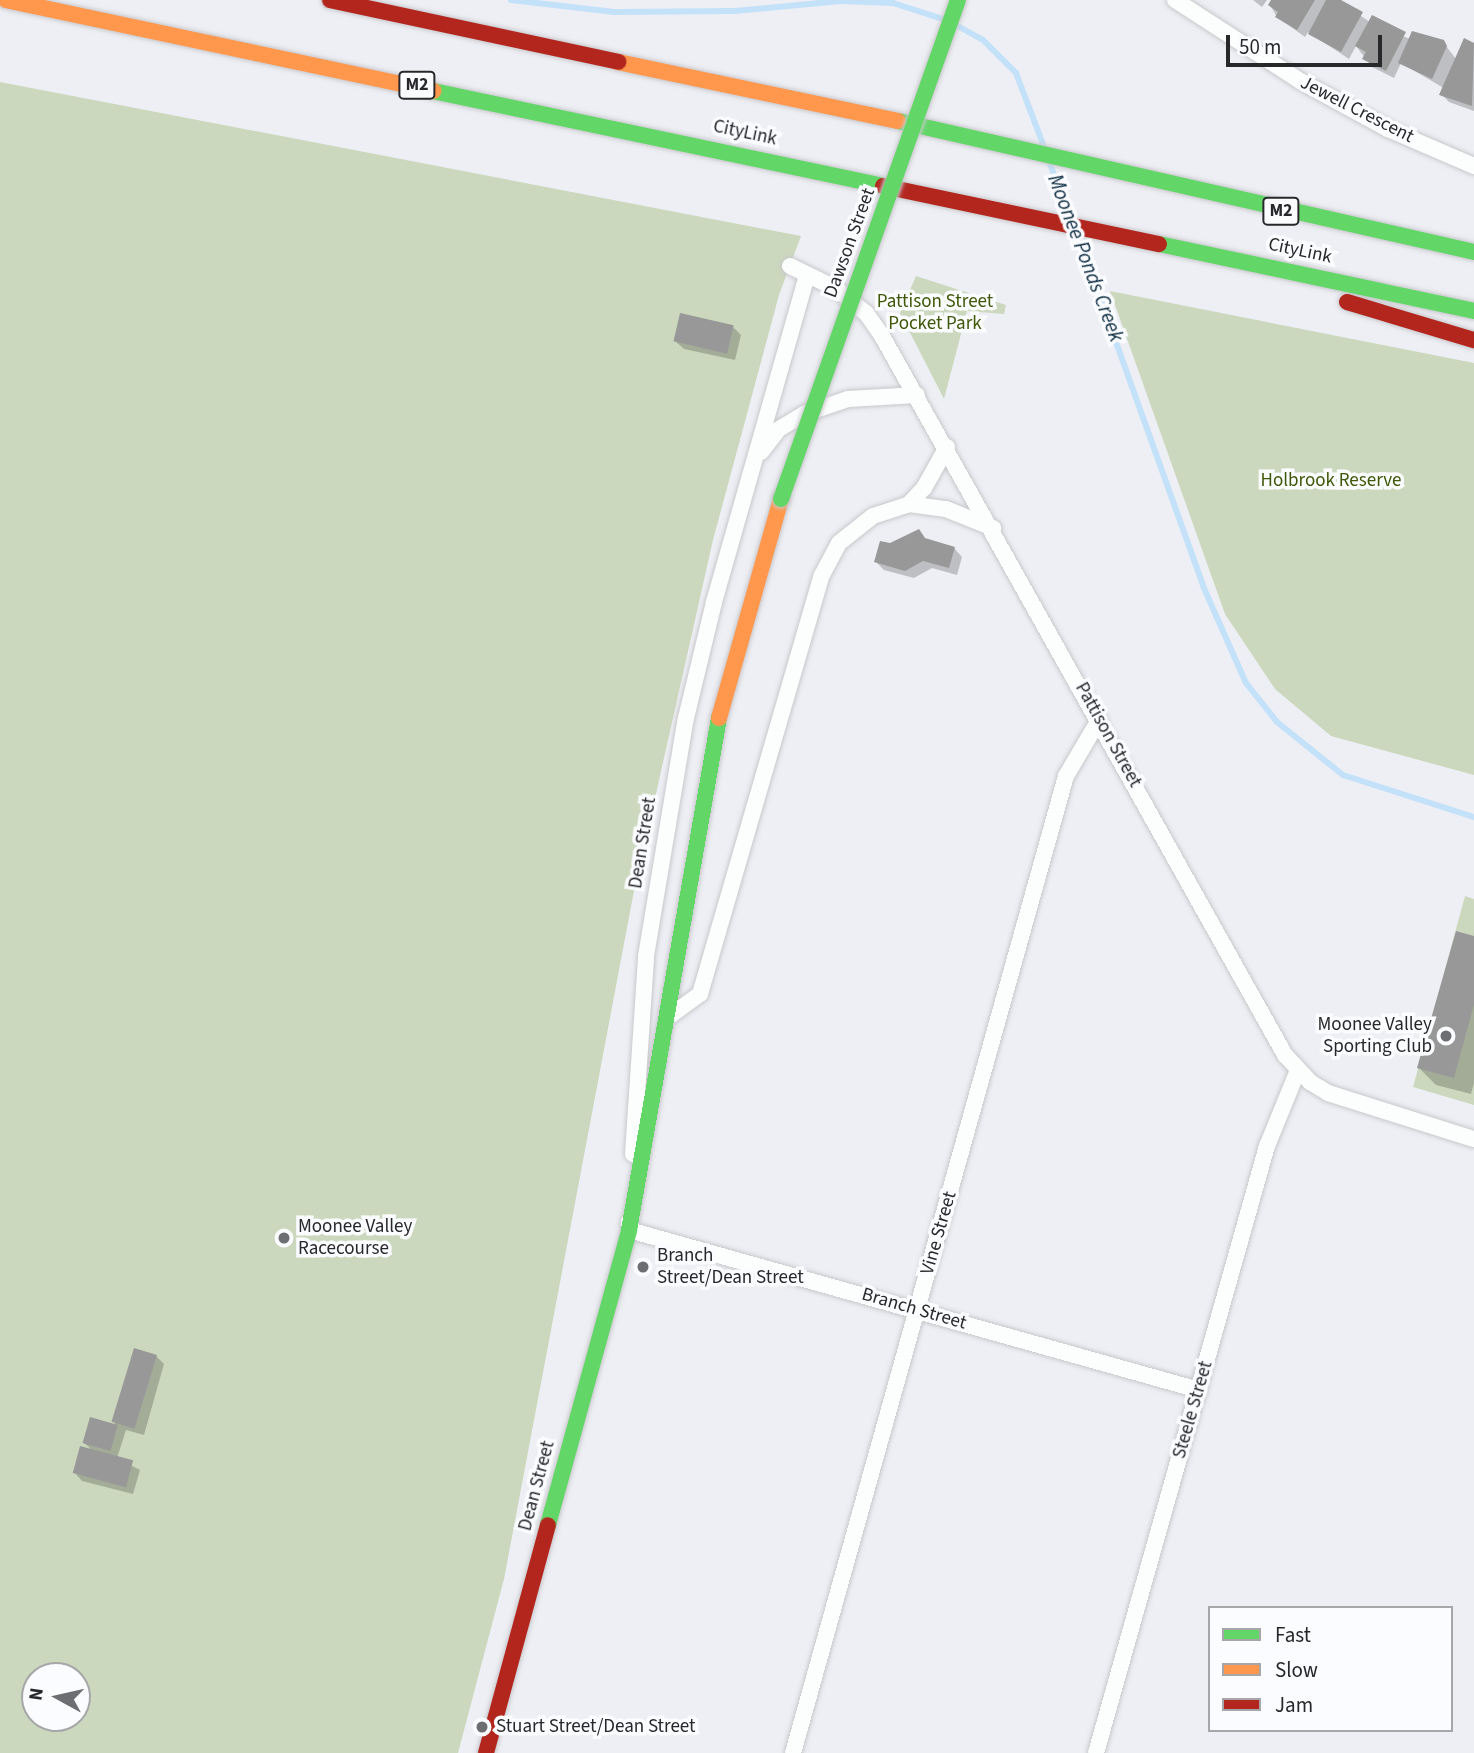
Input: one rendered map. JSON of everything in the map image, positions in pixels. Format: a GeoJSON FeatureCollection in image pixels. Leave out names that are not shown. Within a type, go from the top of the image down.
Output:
{"type":"FeatureCollection","features":[{"type":"Feature","properties":{"kind":"main road","name":"CityLink"},"geometry":{"type":"LineString","coordinates":[[6,0],[1474,311]]}},
{"type":"Feature","properties":{"kind":"main road","name":"CityLink"},"geometry":{"type":"LineString","coordinates":[[330,0],[1089,162],[1296,215],[1474,252]]}},
{"type":"Feature","properties":{"kind":"main road","name":"Dawson Street"},"geometry":{"type":"LineString","coordinates":[[781,499],[958,0]]}},
{"type":"Feature","properties":{"kind":"main road"},"geometry":{"type":"LineString","coordinates":[[1296,215],[1447,228]]}},
{"type":"Feature","properties":{"kind":"main road"},"geometry":{"type":"LineString","coordinates":[[1114,236],[1474,340]]}},
{"type":"Feature","properties":{"kind":"main road","name":"Dean Street"},"geometry":{"type":"LineString","coordinates":[[486,1753],[629,1230],[715,734],[757,568],[781,499]]}},
{"type":"Feature","properties":{"kind":"street","name":"Jewell Crescent"},"geometry":{"type":"LineString","coordinates":[[1175,0],[1300,81],[1388,129],[1474,166]]}},
{"type":"Feature","properties":{"kind":"street","name":"Pattison Street"},"geometry":{"type":"LineString","coordinates":[[790,266],[835,288],[866,313],[917,395],[993,528],[1268,1029],[1298,1070],[1328,1093],[1349,1103],[1474,1139]]}},
{"type":"Feature","properties":{"kind":"street","name":"Dean Street"},"geometry":{"type":"LineString","coordinates":[[629,1230],[640,1007],[651,920],[696,671],[807,276]]}},
{"type":"Feature","properties":{"kind":"street","name":"Dean Street"},"geometry":{"type":"LineString","coordinates":[[751,473],[766,443],[804,414],[872,395],[917,395]]}},
{"type":"Feature","properties":{"kind":"street"},"geometry":{"type":"LineString","coordinates":[[909,504],[924,488],[947,447]]}},
{"type":"Feature","properties":{"kind":"street"},"geometry":{"type":"LineString","coordinates":[[667,1018],[700,994],[826,566],[839,542],[853,528],[890,508],[909,504],[946,509],[993,528]]}},
{"type":"Feature","properties":{"kind":"street","name":"Vine Street"},"geometry":{"type":"LineString","coordinates":[[793,1753],[1066,776],[1099,720]]}},
{"type":"Feature","properties":{"kind":"street","name":"Steele Street"},"geometry":{"type":"LineString","coordinates":[[1096,1753],[1267,1146],[1298,1070]]}},
{"type":"Feature","properties":{"kind":"street","name":"Branch Street"},"geometry":{"type":"LineString","coordinates":[[629,1230],[1199,1390]]}},
{"type":"Feature","properties":{"kind":"green space","name":"Moonee Valley Racecourse"},"geometry":{"type":"Polygon","coordinates":[[[0,82],[801,236],[779,295],[713,540],[633,896],[504,1579],[458,1753],[0,1753],[0,82]]]}},
{"type":"Feature","properties":{"kind":"green space","name":"Pattison Street Pocket Park"},"geometry":{"type":"Polygon","coordinates":[[[916,276],[1006,305],[1004,314],[967,311],[944,399],[900,313],[916,276]]]}},
{"type":"Feature","properties":{"kind":"green space","name":"Holbrook Reserve"},"geometry":{"type":"Polygon","coordinates":[[[1110,291],[1474,363],[1474,775],[1331,736],[1275,689],[1225,614],[1110,291]]]}},
{"type":"Feature","properties":{"kind":"green space","name":"Moonee Valley Sporting Club"},"geometry":{"type":"Polygon","coordinates":[[[1465,896],[1474,899],[1474,1105],[1413,1087],[1465,896]]]}},
{"type":"Feature","properties":{"kind":"building"},"geometry":{"type":"Polygon","coordinates":[[[1271,0],[1315,0],[1297,30],[1275,17],[1278,12],[1268,5],[1271,0]]]}},
{"type":"Feature","properties":{"kind":"building"},"geometry":{"type":"Polygon","coordinates":[[[1326,0],[1341,0],[1363,12],[1341,52],[1308,34],[1326,0]]]}},
{"type":"Feature","properties":{"kind":"building"},"geometry":{"type":"Polygon","coordinates":[[[1372,15],[1406,32],[1386,71],[1362,59],[1366,52],[1355,46],[1372,15]]]}},
{"type":"Feature","properties":{"kind":"building"},"geometry":{"type":"Polygon","coordinates":[[[1412,31],[1444,40],[1447,46],[1432,79],[1398,63],[1412,31]]]}},
{"type":"Feature","properties":{"kind":"building"},"geometry":{"type":"Polygon","coordinates":[[[1464,38],[1474,43],[1472,106],[1439,95],[1464,38]]]}},
{"type":"Feature","properties":{"kind":"building"},"geometry":{"type":"Polygon","coordinates":[[[680,313],[734,325],[727,354],[673,341],[680,313]]]}},
{"type":"Feature","properties":{"kind":"building"},"geometry":{"type":"Polygon","coordinates":[[[919,529],[925,538],[955,547],[949,568],[923,561],[905,571],[874,562],[880,541],[890,543],[919,529]]]}},
{"type":"Feature","properties":{"kind":"building","name":"Moonee Valley Sporting Club"},"geometry":{"type":"Polygon","coordinates":[[[1456,931],[1474,936],[1474,1004],[1454,1078],[1417,1068],[1456,931]]]}},
{"type":"Feature","properties":{"kind":"building"},"geometry":{"type":"Polygon","coordinates":[[[134,1348],[157,1355],[134,1429],[111,1422],[134,1348]]]}},
{"type":"Feature","properties":{"kind":"building"},"geometry":{"type":"Polygon","coordinates":[[[90,1417],[118,1425],[110,1451],[83,1443],[90,1417]]]}},
{"type":"Feature","properties":{"kind":"building"},"geometry":{"type":"Polygon","coordinates":[[[80,1446],[133,1460],[126,1487],[73,1473],[80,1446]]]}},
{"type":"Feature","properties":{"kind":"waterway","name":"Moonee Ponds Creek"},"geometry":{"type":"LineString","coordinates":[[511,0],[614,12],[735,11],[841,1],[893,3],[946,20]]}},
{"type":"Feature","properties":{"kind":"waterway","name":"Moonee Ponds Creek"},"geometry":{"type":"LineString","coordinates":[[956,25],[983,40],[1016,73],[1043,144]]}},
{"type":"Feature","properties":{"kind":"waterway","name":"Moonee Ponds Creek"},"geometry":{"type":"LineString","coordinates":[[1050,164],[1070,216]]}},
{"type":"Feature","properties":{"kind":"waterway","name":"Moonee Ponds Creek"},"geometry":{"type":"LineString","coordinates":[[1078,236],[1203,586],[1246,683],[1277,722],[1343,775],[1474,817]]}},
{"type":"Feature","properties":{"kind":"traffic: fast"},"geometry":{"type":"LineString","coordinates":[[781,499],[958,0]]}},
{"type":"Feature","properties":{"kind":"traffic: fast"},"geometry":{"type":"LineString","coordinates":[[433,91],[883,186]]}},
{"type":"Feature","properties":{"kind":"traffic: fast"},"geometry":{"type":"LineString","coordinates":[[898,121],[1474,252]]}},
{"type":"Feature","properties":{"kind":"traffic: fast"},"geometry":{"type":"LineString","coordinates":[[1159,244],[1474,311]]}},
{"type":"Feature","properties":{"kind":"traffic: fast"},"geometry":{"type":"LineString","coordinates":[[548,1525],[629,1230],[719,718]]}},
{"type":"Feature","properties":{"kind":"traffic: slow"},"geometry":{"type":"LineString","coordinates":[[6,0],[433,91]]}},
{"type":"Feature","properties":{"kind":"traffic: slow"},"geometry":{"type":"LineString","coordinates":[[618,62],[898,121]]}},
{"type":"Feature","properties":{"kind":"traffic: slow"},"geometry":{"type":"LineString","coordinates":[[719,718],[781,499]]}},
{"type":"Feature","properties":{"kind":"traffic: jam"},"geometry":{"type":"LineString","coordinates":[[330,0],[618,62]]}},
{"type":"Feature","properties":{"kind":"traffic: jam"},"geometry":{"type":"LineString","coordinates":[[883,186],[1159,244]]}},
{"type":"Feature","properties":{"kind":"traffic: jam"},"geometry":{"type":"LineString","coordinates":[[1347,302],[1474,340]]}},
{"type":"Feature","properties":{"kind":"traffic: jam"},"geometry":{"type":"LineString","coordinates":[[486,1753],[548,1525]]}},
{"type":"Feature","properties":{"kind":"place","name":"Moonee Valley Sporting Club"},"geometry":{"type":"Point","coordinates":[1446,1036]}},
{"type":"Feature","properties":{"kind":"place","name":"Moonee Valley Racecourse"},"geometry":{"type":"Point","coordinates":[284,1238]}},
{"type":"Feature","properties":{"kind":"place","name":"Branch Street/Dean Street"},"geometry":{"type":"Point","coordinates":[643,1267]}},
{"type":"Feature","properties":{"kind":"place","name":"Stuart Street/Dean Street"},"geometry":{"type":"Point","coordinates":[482,1727]}}]}
